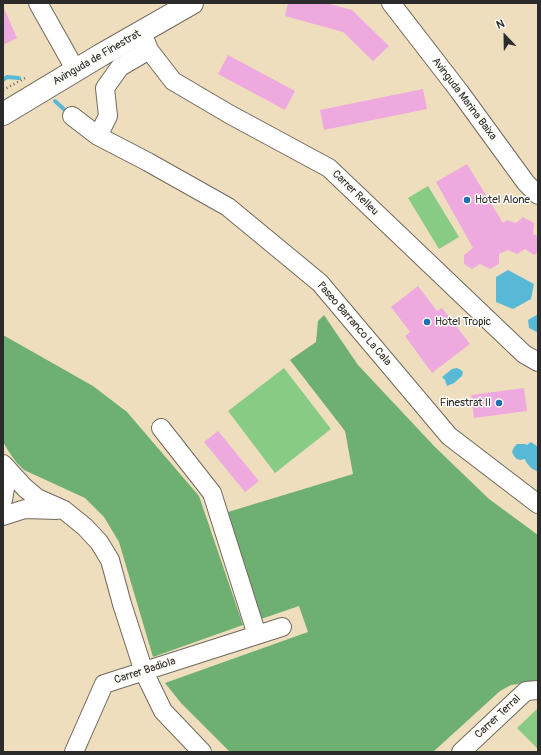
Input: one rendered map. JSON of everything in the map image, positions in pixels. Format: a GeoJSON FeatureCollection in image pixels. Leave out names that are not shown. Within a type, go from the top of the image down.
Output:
{"type":"FeatureCollection","features":[{"type":"Feature","properties":{"kind":"main road","name":"Avinguda de Finestrat"},"geometry":{"type":"LineString","coordinates":[[3,100],[166,3]]}},
{"type":"Feature","properties":{"kind":"main road","name":"Avinguda de Finestrat"},"geometry":{"type":"LineString","coordinates":[[3,114],[94,59],[145,41],[192,3]]}},
{"type":"Feature","properties":{"kind":"street"},"geometry":{"type":"LineString","coordinates":[[38,3],[70,60]]}},
{"type":"Feature","properties":{"kind":"street","name":"Avinguda Marina Baixa"},"geometry":{"type":"LineString","coordinates":[[390,3],[459,91],[526,183],[538,195]]}},
{"type":"Feature","properties":{"kind":"street"},"geometry":{"type":"LineString","coordinates":[[98,136],[108,116],[105,88],[120,67],[145,41]]}},
{"type":"Feature","properties":{"kind":"street","name":"Carrer Relleu"},"geometry":{"type":"LineString","coordinates":[[145,41],[173,81],[229,114],[329,168],[524,354],[538,362]]}},
{"type":"Feature","properties":{"kind":"street","name":"Paseo Barranco La Cala"},"geometry":{"type":"LineString","coordinates":[[72,116],[98,136],[228,207],[320,283],[449,436],[538,504]]}},
{"type":"Feature","properties":{"kind":"street"},"geometry":{"type":"LineString","coordinates":[[161,428],[212,493],[257,635]]}},
{"type":"Feature","properties":{"kind":"street"},"geometry":{"type":"LineString","coordinates":[[3,464],[25,488],[37,498],[64,510],[90,532],[98,542],[110,560],[122,604],[144,672],[163,710],[202,752]]}},
{"type":"Feature","properties":{"kind":"street"},"geometry":{"type":"LineString","coordinates":[[3,471],[5,488],[3,500]]}},
{"type":"Feature","properties":{"kind":"street"},"geometry":{"type":"LineString","coordinates":[[3,516],[25,509],[64,510]]}},
{"type":"Feature","properties":{"kind":"street","name":"Carrer Badiola"},"geometry":{"type":"LineString","coordinates":[[74,752],[104,684],[282,627]]}},
{"type":"Feature","properties":{"kind":"street","name":"Carrer Terral"},"geometry":{"type":"LineString","coordinates":[[461,752],[526,691],[538,690]]}},
{"type":"Feature","properties":{"kind":"path"},"geometry":{"type":"LineString","coordinates":[[3,90],[30,75]]}},
{"type":"Feature","properties":{"kind":"green space"},"geometry":{"type":"Polygon","coordinates":[[[428,186],[459,237],[439,249],[408,198],[428,186]]]}},
{"type":"Feature","properties":{"kind":"green space"},"geometry":{"type":"Polygon","coordinates":[[[324,315],[358,365],[435,447],[489,499],[538,535],[538,681],[511,685],[500,691],[433,752],[230,752],[181,703],[165,683],[308,632],[299,606],[261,619],[228,512],[353,474],[345,431],[290,360],[316,342],[318,321],[324,315]]]}},
{"type":"Feature","properties":{"kind":"green space"},"geometry":{"type":"Polygon","coordinates":[[[3,335],[93,386],[127,412],[199,496],[243,625],[153,657],[119,542],[104,517],[85,498],[24,470],[16,462],[3,442],[3,335]]]}},
{"type":"Feature","properties":{"kind":"green space"},"geometry":{"type":"Polygon","coordinates":[[[284,368],[331,429],[275,473],[228,411],[284,368]]]}},
{"type":"Feature","properties":{"kind":"green space"},"geometry":{"type":"Polygon","coordinates":[[[537,709],[538,710],[538,749],[517,728],[537,709]]]}},
{"type":"Feature","properties":{"kind":"water"},"geometry":{"type":"Polygon","coordinates":[[[508,270],[534,284],[531,299],[513,309],[496,302],[496,277],[508,270]]]}},
{"type":"Feature","properties":{"kind":"water"},"geometry":{"type":"Polygon","coordinates":[[[538,314],[537,332],[529,328],[528,320],[538,314]]]}},
{"type":"Feature","properties":{"kind":"water"},"geometry":{"type":"Polygon","coordinates":[[[457,368],[463,372],[462,376],[454,383],[447,386],[442,377],[452,369],[457,368]]]}},
{"type":"Feature","properties":{"kind":"water"},"geometry":{"type":"Polygon","coordinates":[[[531,442],[538,447],[538,472],[531,468],[525,459],[517,459],[512,452],[517,444],[527,445],[531,442]]]}},
{"type":"Feature","properties":{"kind":"building"},"geometry":{"type":"Polygon","coordinates":[[[288,3],[326,3],[352,10],[389,46],[373,61],[343,32],[285,16],[288,3]]]}},
{"type":"Feature","properties":{"kind":"building"},"geometry":{"type":"Polygon","coordinates":[[[3,6],[17,38],[3,45],[3,6]]]}},
{"type":"Feature","properties":{"kind":"building"},"geometry":{"type":"Polygon","coordinates":[[[228,55],[295,91],[285,110],[218,74],[228,55]]]}},
{"type":"Feature","properties":{"kind":"building"},"geometry":{"type":"Polygon","coordinates":[[[423,89],[427,109],[324,130],[320,110],[423,89]]]}},
{"type":"Feature","properties":{"kind":"building","name":"Hotel Alone"},"geometry":{"type":"Polygon","coordinates":[[[467,164],[503,223],[507,220],[516,223],[523,217],[534,223],[533,234],[538,236],[538,252],[534,255],[525,249],[517,254],[508,250],[499,254],[499,264],[490,269],[480,264],[472,269],[464,264],[464,255],[473,248],[436,182],[467,164]]]}},
{"type":"Feature","properties":{"kind":"building","name":"Hotel Tropic"},"geometry":{"type":"Polygon","coordinates":[[[418,286],[437,311],[442,308],[470,344],[432,373],[405,336],[410,332],[391,307],[418,286]]]}},
{"type":"Feature","properties":{"kind":"building","name":"Finestrat II"},"geometry":{"type":"Polygon","coordinates":[[[524,388],[527,411],[474,418],[471,395],[524,388]]]}},
{"type":"Feature","properties":{"kind":"building"},"geometry":{"type":"Polygon","coordinates":[[[218,431],[259,481],[245,492],[204,442],[218,431]]]}},
{"type":"Feature","properties":{"kind":"waterway"},"geometry":{"type":"LineString","coordinates":[[3,80],[7,77],[19,78]]}},
{"type":"Feature","properties":{"kind":"waterway"},"geometry":{"type":"LineString","coordinates":[[55,101],[68,113]]}},
{"type":"Feature","properties":{"kind":"place","name":"Hotel Alone"},"geometry":{"type":"Point","coordinates":[467,200]}},
{"type":"Feature","properties":{"kind":"place","name":"Hotel Tropic"},"geometry":{"type":"Point","coordinates":[427,322]}},
{"type":"Feature","properties":{"kind":"place","name":"Finestrat II"},"geometry":{"type":"Point","coordinates":[499,403]}}]}
